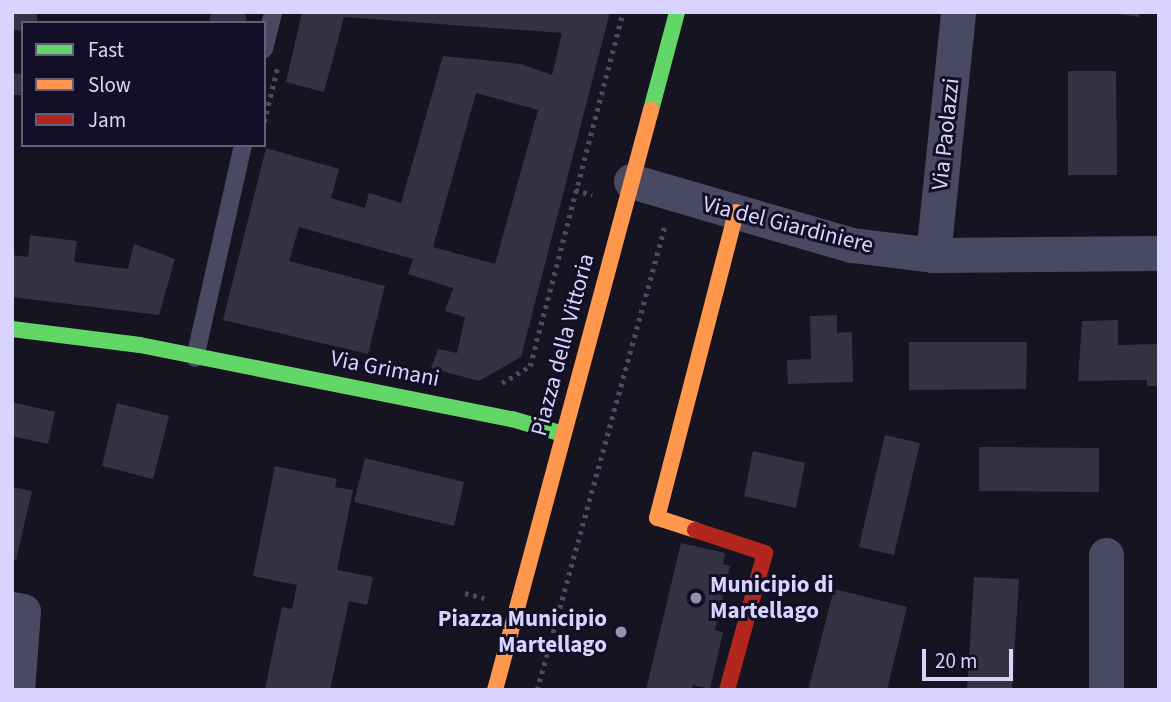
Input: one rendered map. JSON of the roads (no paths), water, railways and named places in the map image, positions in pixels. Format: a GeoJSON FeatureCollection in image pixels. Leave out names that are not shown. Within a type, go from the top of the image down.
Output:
{"type":"FeatureCollection","features":[{"type":"Feature","properties":{"kind":"street","name":"Piazza della Vittoria"},"geometry":{"type":"LineString","coordinates":[[495,690],[677,12]]}},
{"type":"Feature","properties":{"kind":"street","name":"Via Paolazzi"},"geometry":{"type":"LineString","coordinates":[[933,255],[958,12]]}},
{"type":"Feature","properties":{"kind":"street","name":"Via del Giardiniere"},"geometry":{"type":"LineString","coordinates":[[631,181],[852,245],[933,255],[1159,253]]}},
{"type":"Feature","properties":{"kind":"street"},"geometry":{"type":"LineString","coordinates":[[727,690],[765,553],[657,518],[736,212]]}},
{"type":"Feature","properties":{"kind":"street","name":"Via Grimani"},"geometry":{"type":"LineString","coordinates":[[12,329],[140,345],[512,419],[564,434]]}},
{"type":"Feature","properties":{"kind":"street"},"geometry":{"type":"LineString","coordinates":[[1106,555],[1106,690]]}},
{"type":"Feature","properties":{"kind":"street"},"geometry":{"type":"LineString","coordinates":[[12,609],[23,611],[17,690]]}},
{"type":"Feature","properties":{"kind":"lane"},"geometry":{"type":"LineString","coordinates":[[266,40],[272,12]]}},
{"type":"Feature","properties":{"kind":"lane"},"geometry":{"type":"LineString","coordinates":[[195,358],[243,147]]}},
{"type":"Feature","properties":{"kind":"place","name":"Municipio di Martellago"},"geometry":{"type":"Point","coordinates":[696,598]}},
{"type":"Feature","properties":{"kind":"place","name":"Piazza Municipio Martellago"},"geometry":{"type":"Point","coordinates":[621,632]}}]}
